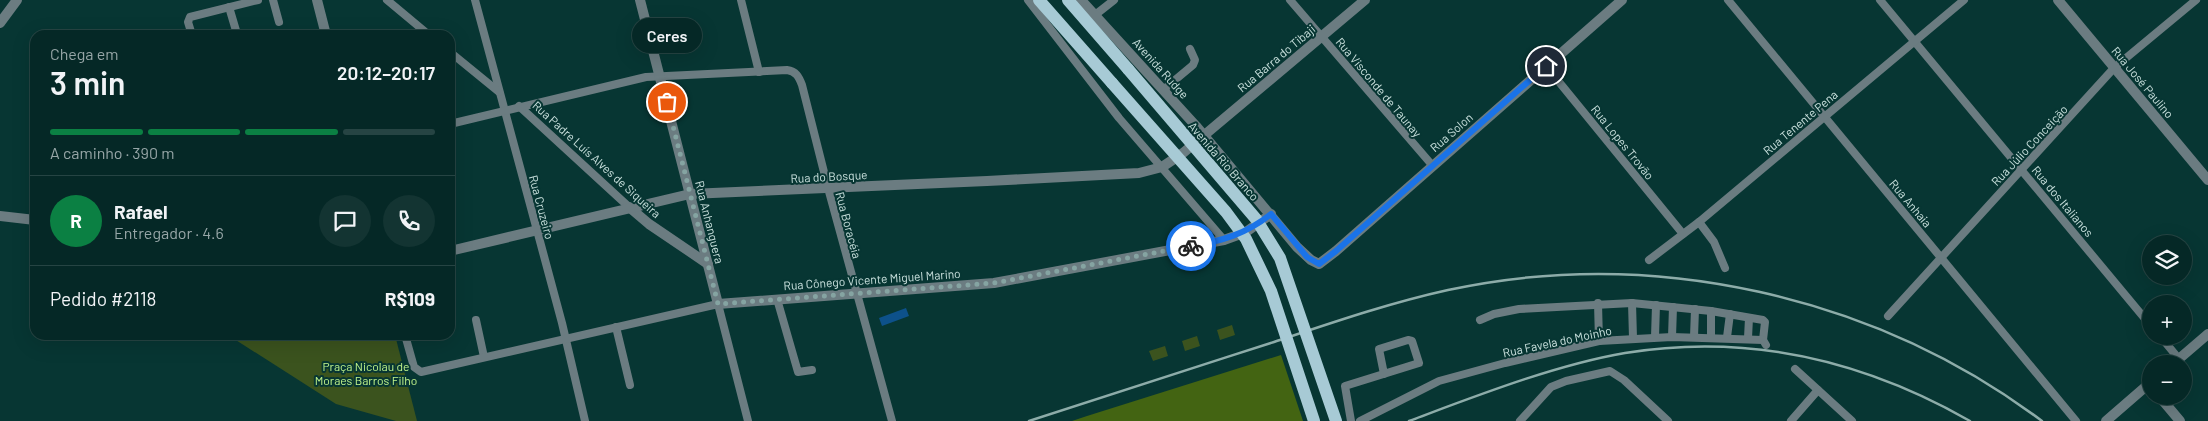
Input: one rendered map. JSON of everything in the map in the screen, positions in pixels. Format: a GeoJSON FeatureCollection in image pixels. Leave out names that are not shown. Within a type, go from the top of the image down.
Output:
{"type":"FeatureCollection","features":[{"type":"Feature","properties":{"kind":"main road"},"geometry":{"type":"LineString","coordinates":[[1039,0],[1216,200],[1246,239],[1271,291],[1314,421]]}},
{"type":"Feature","properties":{"kind":"main road","name":"Avenida Rudge"},"geometry":{"type":"LineString","coordinates":[[1068,0],[1128,69]]}},
{"type":"Feature","properties":{"kind":"main road","name":"Avenida Rio Branco"},"geometry":{"type":"LineString","coordinates":[[1128,69],[1256,219],[1272,242],[1289,282],[1336,421]]}},
{"type":"Feature","properties":{"kind":"street"},"geometry":{"type":"LineString","coordinates":[[0,23],[17,0]]}},
{"type":"Feature","properties":{"kind":"street"},"geometry":{"type":"LineString","coordinates":[[190,30],[188,22],[190,18],[258,0]]}},
{"type":"Feature","properties":{"kind":"street"},"geometry":{"type":"LineString","coordinates":[[273,0],[279,22]]}},
{"type":"Feature","properties":{"kind":"street"},"geometry":{"type":"LineString","coordinates":[[317,0],[325,30]]}},
{"type":"Feature","properties":{"kind":"street"},"geometry":{"type":"LineString","coordinates":[[387,0],[423,30]]}},
{"type":"Feature","properties":{"kind":"street","name":"Rua Cruzeiro"},"geometry":{"type":"LineString","coordinates":[[475,0],[566,338],[584,421]]}},
{"type":"Feature","properties":{"kind":"street","name":"Rua Anhanguera"},"geometry":{"type":"LineString","coordinates":[[640,0],[748,421]]}},
{"type":"Feature","properties":{"kind":"street"},"geometry":{"type":"LineString","coordinates":[[455,123],[634,79],[660,76],[759,72],[741,0]]}},
{"type":"Feature","properties":{"kind":"street"},"geometry":{"type":"LineString","coordinates":[[1028,0],[1119,118],[1224,240]]}},
{"type":"Feature","properties":{"kind":"street","name":"Avenida Rudge"},"geometry":{"type":"LineString","coordinates":[[1081,0],[1203,135],[1297,247]]}},
{"type":"Feature","properties":{"kind":"street"},"geometry":{"type":"LineString","coordinates":[[1095,15],[1114,0]]}},
{"type":"Feature","properties":{"kind":"street","name":"Rua Visconde de Taunay"},"geometry":{"type":"LineString","coordinates":[[1290,0],[1432,165]]}},
{"type":"Feature","properties":{"kind":"street","name":"Rua Barra do Tibaji"},"geometry":{"type":"LineString","coordinates":[[1203,135],[1366,0]]}},
{"type":"Feature","properties":{"kind":"street","name":"Rua Solon"},"geometry":{"type":"LineString","coordinates":[[1297,247],[1315,263],[1319,264],[1324,261],[1622,0]]}},
{"type":"Feature","properties":{"kind":"street","name":"Rua Anhaia"},"geometry":{"type":"LineString","coordinates":[[1728,0],[2076,421]]}},
{"type":"Feature","properties":{"kind":"street","name":"Rua dos Italianos"},"geometry":{"type":"LineString","coordinates":[[1880,0],[2142,315]]}},
{"type":"Feature","properties":{"kind":"street","name":"Rua Tenente Pena"},"geometry":{"type":"LineString","coordinates":[[1649,260],[1699,222],[1964,0]]}},
{"type":"Feature","properties":{"kind":"street","name":"Rua José Paulino"},"geometry":{"type":"LineString","coordinates":[[2058,0],[2208,180]]}},
{"type":"Feature","properties":{"kind":"street","name":"Rua Júlio Conceição"},"geometry":{"type":"LineString","coordinates":[[1888,316],[2114,68],[2196,0]]}},
{"type":"Feature","properties":{"kind":"street"},"geometry":{"type":"LineString","coordinates":[[230,7],[235,30]]}},
{"type":"Feature","properties":{"kind":"street"},"geometry":{"type":"LineString","coordinates":[[1163,90],[1193,65],[1195,60],[1190,50]]}},
{"type":"Feature","properties":{"kind":"street"},"geometry":{"type":"LineString","coordinates":[[455,56],[499,93]]}},
{"type":"Feature","properties":{"kind":"street","name":"Rua Lopes Trovão"},"geometry":{"type":"LineString","coordinates":[[1546,66],[1683,234]]}},
{"type":"Feature","properties":{"kind":"street","name":"Rua Boracéia"},"geometry":{"type":"LineString","coordinates":[[759,72],[786,70],[797,74],[802,86],[856,294],[892,421]]}},
{"type":"Feature","properties":{"kind":"street","name":"Rua Padre Luís Alves de Siqueira"},"geometry":{"type":"LineString","coordinates":[[519,106],[649,224],[708,264]]}},
{"type":"Feature","properties":{"kind":"street","name":"Rua do Bosque"},"geometry":{"type":"LineString","coordinates":[[455,250],[690,194],[1132,173],[1162,167],[1183,153],[1203,135]]}},
{"type":"Feature","properties":{"kind":"street"},"geometry":{"type":"LineString","coordinates":[[649,224],[645,210],[655,201]]}},
{"type":"Feature","properties":{"kind":"street","name":"Rua Cônego Vicente Miguel Marino"},"geometry":{"type":"LineString","coordinates":[[406,340],[414,368],[421,372],[718,304],[1005,281],[1224,240],[1246,232],[1271,214]]}},
{"type":"Feature","properties":{"kind":"street"},"geometry":{"type":"LineString","coordinates":[[0,216],[30,219]]}},
{"type":"Feature","properties":{"kind":"street"},"geometry":{"type":"LineString","coordinates":[[1699,222],[1714,242],[1725,268]]}},
{"type":"Feature","properties":{"kind":"street"},"geometry":{"type":"LineString","coordinates":[[778,299],[798,372],[812,370]]}},
{"type":"Feature","properties":{"kind":"street"},"geometry":{"type":"LineString","coordinates":[[1598,303],[1599,341]]}},
{"type":"Feature","properties":{"kind":"street"},"geometry":{"type":"LineString","coordinates":[[1480,320],[1494,314],[1520,309],[1598,303],[1632,303],[1711,311],[1749,318],[1748,338]]}},
{"type":"Feature","properties":{"kind":"street"},"geometry":{"type":"LineString","coordinates":[[1632,303],[1634,338]]}},
{"type":"Feature","properties":{"kind":"street"},"geometry":{"type":"LineString","coordinates":[[1655,337],[1656,305]]}},
{"type":"Feature","properties":{"kind":"street"},"geometry":{"type":"LineString","coordinates":[[1672,337],[1673,307]]}},
{"type":"Feature","properties":{"kind":"street"},"geometry":{"type":"LineString","coordinates":[[1694,337],[1695,309]]}},
{"type":"Feature","properties":{"kind":"street"},"geometry":{"type":"LineString","coordinates":[[1711,311],[1711,337]]}},
{"type":"Feature","properties":{"kind":"street"},"geometry":{"type":"LineString","coordinates":[[1728,337],[1730,314]]}},
{"type":"Feature","properties":{"kind":"street","name":"Rua Favela do Moinho"},"geometry":{"type":"LineString","coordinates":[[1360,421],[1439,381],[1599,341],[1655,337],[1728,337],[1748,338],[1765,343],[1765,322],[1749,318]]}},
{"type":"Feature","properties":{"kind":"street"},"geometry":{"type":"LineString","coordinates":[[476,320],[484,357]]}},
{"type":"Feature","properties":{"kind":"street"},"geometry":{"type":"LineString","coordinates":[[616,327],[630,385]]}},
{"type":"Feature","properties":{"kind":"street"},"geometry":{"type":"LineString","coordinates":[[2183,355],[2208,334]]}},
{"type":"Feature","properties":{"kind":"street"},"geometry":{"type":"LineString","coordinates":[[1351,421],[1345,386],[1418,364],[1412,341],[1408,340],[1379,349],[1384,374]]}},
{"type":"Feature","properties":{"kind":"street"},"geometry":{"type":"LineString","coordinates":[[1795,369],[1852,421]]}},
{"type":"Feature","properties":{"kind":"street"},"geometry":{"type":"LineString","coordinates":[[1520,421],[1551,387],[1584,376],[1610,371],[1619,376],[1668,421]]}},
{"type":"Feature","properties":{"kind":"street"},"geometry":{"type":"LineString","coordinates":[[1790,421],[1818,390]]}},
{"type":"Feature","properties":{"kind":"street"},"geometry":{"type":"LineString","coordinates":[[2106,421],[2142,392]]}},
{"type":"Feature","properties":{"kind":"street"},"geometry":{"type":"LineString","coordinates":[[2167,405],[2180,421]]}},
{"type":"Feature","properties":{"kind":"green space"},"geometry":{"type":"Polygon","coordinates":[[[1232,325],[1235,335],[1220,340],[1217,330],[1232,325]]]}},
{"type":"Feature","properties":{"kind":"green space"},"geometry":{"type":"Polygon","coordinates":[[[1197,336],[1200,346],[1185,351],[1182,341],[1197,336]]]}},
{"type":"Feature","properties":{"kind":"green space","name":"Praça Nicolau de Moraes Barros Filho"},"geometry":{"type":"Polygon","coordinates":[[[236,340],[396,340],[417,421],[396,421],[336,404],[236,340]]]}},
{"type":"Feature","properties":{"kind":"green space"},"geometry":{"type":"Polygon","coordinates":[[[1165,346],[1168,356],[1153,361],[1149,351],[1165,346]]]}},
{"type":"Feature","properties":{"kind":"green space"},"geometry":{"type":"Polygon","coordinates":[[[1281,355],[1303,421],[1072,421],[1087,416],[1281,355]]]}},
{"type":"Feature","properties":{"kind":"water"},"geometry":{"type":"Polygon","coordinates":[[[906,308],[909,316],[882,326],[879,318],[906,308]]]}},
{"type":"Feature","properties":{"kind":"railway"},"geometry":{"type":"LineString","coordinates":[[1029,421],[1382,307],[1426,295],[1525,278],[1604,274],[1682,279],[1759,292],[1834,313],[1907,341],[1977,377],[2042,421]]}},
{"type":"Feature","properties":{"kind":"railway"},"geometry":{"type":"LineString","coordinates":[[1409,421],[1516,382],[1598,358],[1671,348],[1716,347],[1760,350],[1804,357],[1846,367],[1930,400],[1970,421]]}},
{"type":"Feature","properties":{"kind":"way so far"},"geometry":{"type":"LineString","coordinates":[[667,102],[718,304],[994,283],[1191,246]]}},
{"type":"Feature","properties":{"kind":"place","name":"Ceres"},"geometry":{"type":"Point","coordinates":[667,102]}},
{"type":"Feature","properties":{"kind":"route"},"geometry":{"type":"LineString","coordinates":[[1191,246],[1237,236],[1259,224],[1271,214],[1297,247],[1307,257],[1319,264],[1546,66]]}}]}
